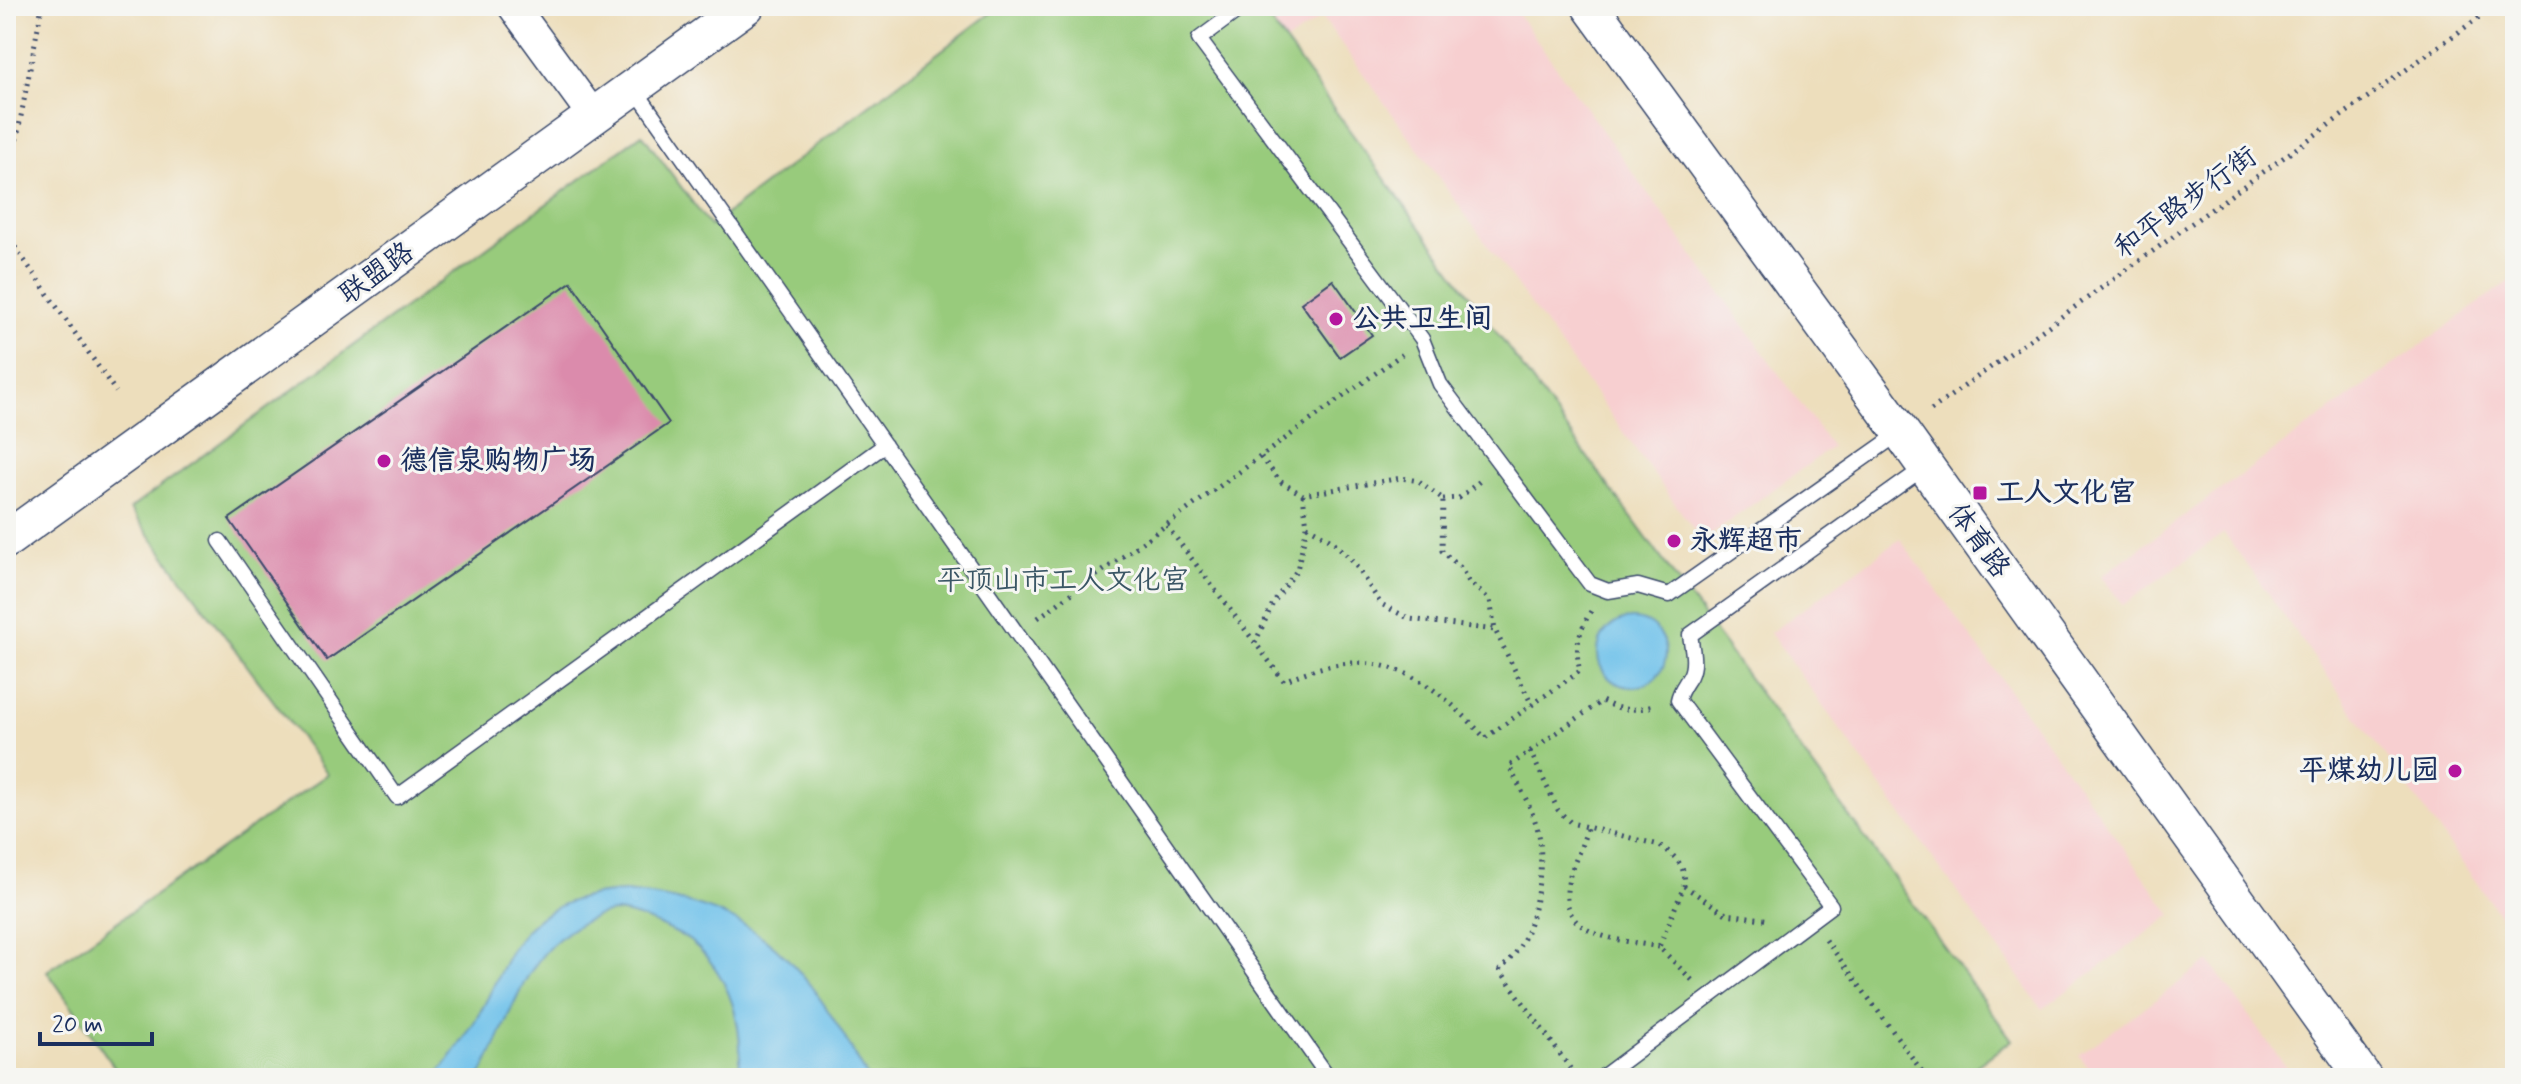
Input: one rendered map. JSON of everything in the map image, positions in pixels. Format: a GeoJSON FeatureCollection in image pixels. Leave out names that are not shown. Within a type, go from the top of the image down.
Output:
{"type":"FeatureCollection","features":[{"type":"Feature","properties":{"kind":"street"},"geometry":{"type":"LineString","coordinates":[[513,6],[594,117]]}},
{"type":"Feature","properties":{"kind":"street","name":"联盟路"},"geometry":{"type":"LineString","coordinates":[[6,540],[746,6]]}},
{"type":"Feature","properties":{"kind":"street","name":"体育路"},"geometry":{"type":"LineString","coordinates":[[1590,6],[1901,432],[2364,1078]]}},
{"type":"Feature","properties":{"kind":"lane"},"geometry":{"type":"LineString","coordinates":[[1241,8],[1199,39],[1422,339],[1440,384],[1590,584],[1608,591],[1638,586],[1669,595],[1901,432]]}},
{"type":"Feature","properties":{"kind":"lane"},"geometry":{"type":"LineString","coordinates":[[634,88],[1329,1078]]}},
{"type":"Feature","properties":{"kind":"lane"},"geometry":{"type":"LineString","coordinates":[[220,541],[397,797],[885,445]]}},
{"type":"Feature","properties":{"kind":"lane"},"geometry":{"type":"LineString","coordinates":[[1601,1078],[1831,906],[1678,700],[1679,690],[1693,666],[1690,635],[1925,467]]}},
{"type":"Feature","properties":{"kind":"path"},"geometry":{"type":"LineString","coordinates":[[6,195],[42,6]]}},
{"type":"Feature","properties":{"kind":"path","name":"和平路步行街"},"geometry":{"type":"LineString","coordinates":[[1901,432],[2495,6]]}},
{"type":"Feature","properties":{"kind":"path"},"geometry":{"type":"LineString","coordinates":[[6,234],[116,392]]}},
{"type":"Feature","properties":{"kind":"path"},"geometry":{"type":"LineString","coordinates":[[1017,633],[1422,339]]}},
{"type":"Feature","properties":{"kind":"path"},"geometry":{"type":"LineString","coordinates":[[1261,457],[1281,482],[1303,495],[1401,478],[1414,479],[1443,499],[1459,498],[1501,465]]}},
{"type":"Feature","properties":{"kind":"path"},"geometry":{"type":"LineString","coordinates":[[1255,643],[1273,603],[1297,570],[1307,526],[1303,495]]}},
{"type":"Feature","properties":{"kind":"path"},"geometry":{"type":"LineString","coordinates":[[1443,499],[1442,551],[1493,605],[1495,630],[1532,705]]}},
{"type":"Feature","properties":{"kind":"path"},"geometry":{"type":"LineString","coordinates":[[1167,526],[1284,681],[1310,669],[1336,664],[1357,662],[1399,669],[1442,696],[1485,738],[1580,671],[1576,655],[1578,638],[1593,609],[1595,597],[1590,584]]}},
{"type":"Feature","properties":{"kind":"path"},"geometry":{"type":"LineString","coordinates":[[1307,526],[1333,541],[1354,563],[1381,604],[1410,619],[1495,630]]}},
{"type":"Feature","properties":{"kind":"path"},"geometry":{"type":"LineString","coordinates":[[1577,1078],[1500,970],[1521,946],[1529,926],[1541,852],[1539,834],[1509,766],[1602,701],[1615,709],[1625,710],[1659,705]]}},
{"type":"Feature","properties":{"kind":"path"},"geometry":{"type":"LineString","coordinates":[[1530,751],[1558,810],[1571,823],[1665,848],[1683,869],[1686,877],[1684,886],[1659,947]]}},
{"type":"Feature","properties":{"kind":"path"},"geometry":{"type":"LineString","coordinates":[[1587,829],[1569,884],[1571,914],[1579,925],[1593,934],[1659,947],[1709,997]]}},
{"type":"Feature","properties":{"kind":"path"},"geometry":{"type":"LineString","coordinates":[[1684,886],[1726,914],[1807,924],[1927,1078]]}},
{"type":"Feature","properties":{"kind":"shaded area"},"geometry":{"type":"Polygon","coordinates":[[[1259,6],[1512,6],[1832,447],[1702,541],[1322,17],[1286,42],[1259,6]]]}},
{"type":"Feature","properties":{"kind":"shaded area","name":"平煤幼儿园"},"geometry":{"type":"Polygon","coordinates":[[[2515,277],[2515,936],[2224,533],[2123,605],[2101,576],[2515,277]]]}},
{"type":"Feature","properties":{"kind":"shaded area"},"geometry":{"type":"Polygon","coordinates":[[[1900,539],[2172,915],[2042,1009],[1770,633],[1900,539]]]}},
{"type":"Feature","properties":{"kind":"shaded area"},"geometry":{"type":"Polygon","coordinates":[[[2209,961],[2294,1078],[2096,1078],[2079,1055],[2209,961]]]}},
{"type":"Feature","properties":{"kind":"green space","name":"平顶山市工人文化宫"},"geometry":{"type":"Polygon","coordinates":[[[1000,6],[1259,6],[2012,1040],[1960,1078],[122,1078],[47,971],[328,774],[130,509],[642,134],[710,226],[1000,6]]]}},
{"type":"Feature","properties":{"kind":"water"},"geometry":{"type":"Polygon","coordinates":[[[1632,619],[1656,629],[1666,653],[1656,677],[1632,687],[1608,677],[1598,653],[1608,629],[1632,619]]]}},
{"type":"Feature","properties":{"kind":"water"},"geometry":{"type":"Polygon","coordinates":[[[625,892],[673,899],[713,911],[746,926],[775,947],[822,1002],[868,1078],[738,1078],[740,1040],[737,1021],[716,969],[704,954],[682,936],[642,918],[616,912],[602,914],[580,924],[546,950],[523,984],[479,1078],[435,1078],[473,1024],[524,932],[549,912],[577,899],[625,892]]]}},
{"type":"Feature","properties":{"kind":"building","name":"公共卫生间"},"geometry":{"type":"Polygon","coordinates":[[[1333,280],[1372,335],[1340,357],[1301,303],[1333,280]]]}},
{"type":"Feature","properties":{"kind":"building"},"geometry":{"type":"Polygon","coordinates":[[[571,282],[669,423],[327,660],[229,519],[571,282]]]}},
{"type":"Feature","properties":{"kind":"place","name":"公共卫生间"},"geometry":{"type":"Point","coordinates":[1336,319]}},
{"type":"Feature","properties":{"kind":"place","name":"德信泉购物广场"},"geometry":{"type":"Point","coordinates":[384,461]}},
{"type":"Feature","properties":{"kind":"place","name":"工人文化宫"},"geometry":{"type":"Point","coordinates":[1980,493]}},
{"type":"Feature","properties":{"kind":"place","name":"永辉超市"},"geometry":{"type":"Point","coordinates":[1674,541]}},
{"type":"Feature","properties":{"kind":"place","name":"平煤幼儿园"},"geometry":{"type":"Point","coordinates":[2455,771]}}]}
